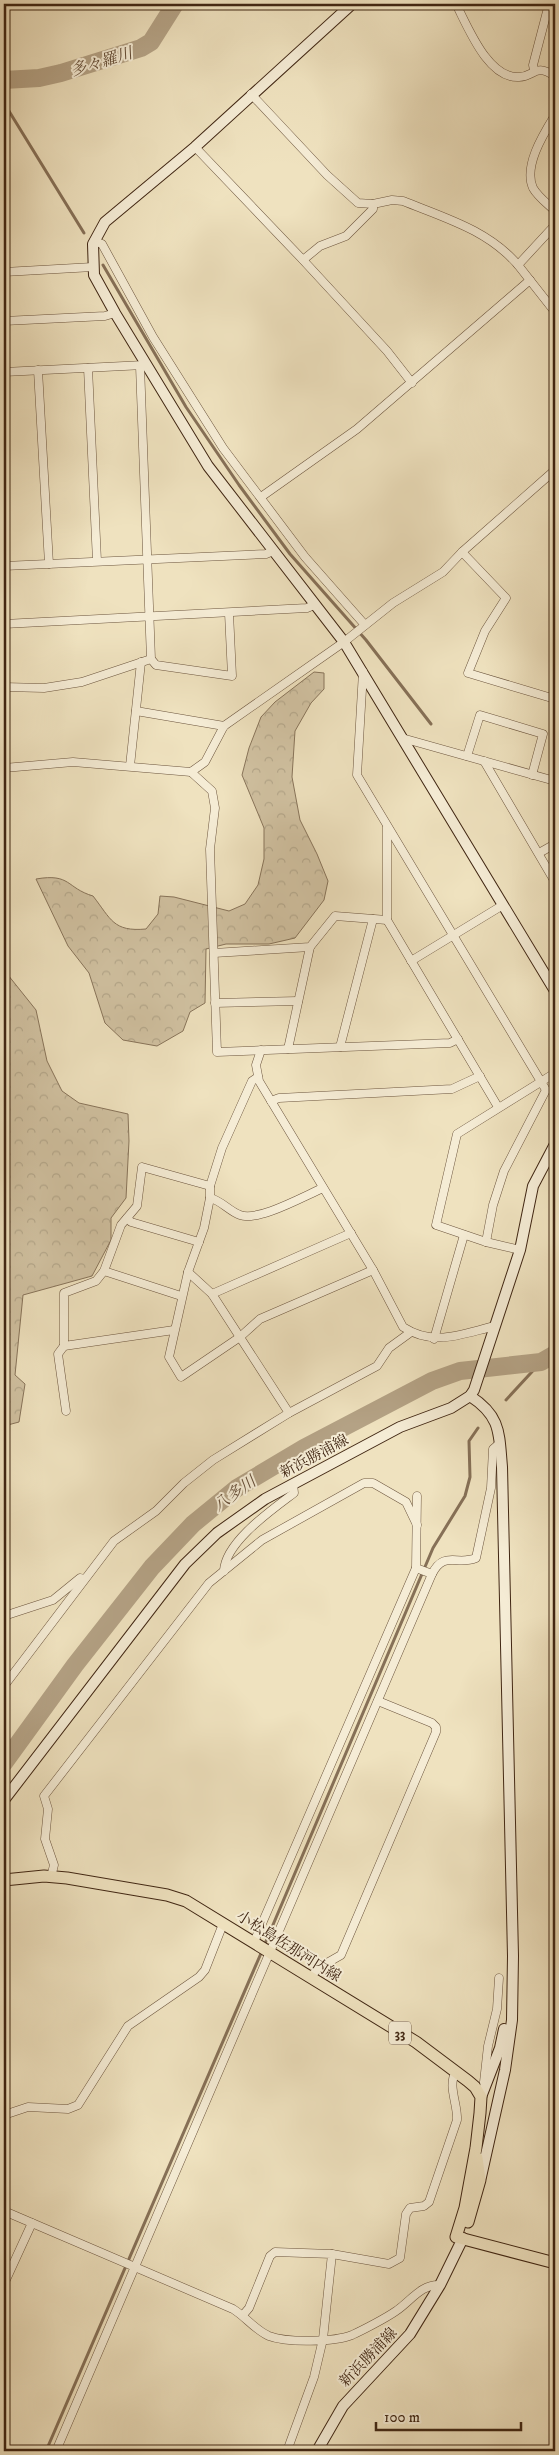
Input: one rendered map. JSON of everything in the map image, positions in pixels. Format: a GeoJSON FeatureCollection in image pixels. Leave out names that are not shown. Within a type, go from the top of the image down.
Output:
{"type":"FeatureCollection","features":[{"type":"Feature","properties":{"kind":"main road","name":"小松島佐那河内線"},"geometry":{"type":"LineString","coordinates":[[4,1880],[51,1877],[167,1895],[186,1901],[416,2042],[475,2087],[481,2097]]}},
{"type":"Feature","properties":{"kind":"main road"},"geometry":{"type":"LineString","coordinates":[[464,2239],[481,2097]]}},
{"type":"Feature","properties":{"kind":"main road"},"geometry":{"type":"LineString","coordinates":[[464,2239],[480,2180],[476,2148]]}},
{"type":"Feature","properties":{"kind":"main road"},"geometry":{"type":"LineString","coordinates":[[464,2239],[555,2263]]}},
{"type":"Feature","properties":{"kind":"street"},"geometry":{"type":"LineString","coordinates":[[352,4],[195,147],[105,222],[94,241],[93,267],[97,282],[143,365],[208,466],[344,642],[555,991]]}},
{"type":"Feature","properties":{"kind":"street"},"geometry":{"type":"LineString","coordinates":[[456,4],[480,48],[493,67],[511,77],[522,77],[534,70],[545,70],[555,76]]}},
{"type":"Feature","properties":{"kind":"street"},"geometry":{"type":"LineString","coordinates":[[534,70],[533,65],[549,4]]}},
{"type":"Feature","properties":{"kind":"street"},"geometry":{"type":"LineString","coordinates":[[251,94],[347,196],[358,203],[373,204],[392,200],[403,201],[474,230],[505,250],[555,312]]}},
{"type":"Feature","properties":{"kind":"street"},"geometry":{"type":"LineString","coordinates":[[555,115],[541,136],[535,153],[531,176],[532,186],[537,194],[555,211]]}},
{"type":"Feature","properties":{"kind":"street"},"geometry":{"type":"LineString","coordinates":[[195,147],[387,351],[412,383]]}},
{"type":"Feature","properties":{"kind":"street"},"geometry":{"type":"LineString","coordinates":[[303,260],[320,246],[346,236],[373,209],[373,204]]}},
{"type":"Feature","properties":{"kind":"street"},"geometry":{"type":"LineString","coordinates":[[518,265],[555,225]]}},
{"type":"Feature","properties":{"kind":"street"},"geometry":{"type":"LineString","coordinates":[[94,241],[102,244],[153,336],[223,448],[305,557],[365,625]]}},
{"type":"Feature","properties":{"kind":"street"},"geometry":{"type":"LineString","coordinates":[[4,272],[93,267]]}},
{"type":"Feature","properties":{"kind":"street"},"geometry":{"type":"LineString","coordinates":[[261,497],[357,430],[530,280]]}},
{"type":"Feature","properties":{"kind":"street"},"geometry":{"type":"LineString","coordinates":[[4,321],[105,316],[115,313]]}},
{"type":"Feature","properties":{"kind":"street"},"geometry":{"type":"LineString","coordinates":[[4,372],[143,365]]}},
{"type":"Feature","properties":{"kind":"street"},"geometry":{"type":"LineString","coordinates":[[143,365],[148,617],[151,659],[156,666],[232,676],[229,612]]}},
{"type":"Feature","properties":{"kind":"street"},"geometry":{"type":"LineString","coordinates":[[88,368],[97,561]]}},
{"type":"Feature","properties":{"kind":"street"},"geometry":{"type":"LineString","coordinates":[[38,370],[49,564]]}},
{"type":"Feature","properties":{"kind":"street"},"geometry":{"type":"LineString","coordinates":[[192,772],[205,762],[224,726],[344,642],[393,603],[443,572],[462,552],[555,470]]}},
{"type":"Feature","properties":{"kind":"street"},"geometry":{"type":"LineString","coordinates":[[4,566],[266,554],[273,551]]}},
{"type":"Feature","properties":{"kind":"street"},"geometry":{"type":"LineString","coordinates":[[462,552],[506,598],[485,631],[468,673],[555,699]]}},
{"type":"Feature","properties":{"kind":"street"},"geometry":{"type":"LineString","coordinates":[[4,624],[307,608],[314,605]]}},
{"type":"Feature","properties":{"kind":"street"},"geometry":{"type":"LineString","coordinates":[[4,686],[44,688],[82,682],[151,659]]}},
{"type":"Feature","properties":{"kind":"street"},"geometry":{"type":"LineString","coordinates":[[130,766],[140,662]]}},
{"type":"Feature","properties":{"kind":"street"},"geometry":{"type":"LineString","coordinates":[[362,672],[357,775],[546,1090],[504,1171],[493,1205],[486,1242]]}},
{"type":"Feature","properties":{"kind":"street"},"geometry":{"type":"LineString","coordinates":[[136,711],[224,726]]}},
{"type":"Feature","properties":{"kind":"street"},"geometry":{"type":"LineString","coordinates":[[467,756],[480,714],[543,734],[532,774]]}},
{"type":"Feature","properties":{"kind":"street"},"geometry":{"type":"LineString","coordinates":[[402,738],[555,782]]}},
{"type":"Feature","properties":{"kind":"street"},"geometry":{"type":"LineString","coordinates":[[484,761],[555,882]]}},
{"type":"Feature","properties":{"kind":"street"},"geometry":{"type":"LineString","coordinates":[[4,768],[73,762],[192,772],[212,791],[215,808],[210,849],[217,1052],[450,1043],[458,1039]]}},
{"type":"Feature","properties":{"kind":"street"},"geometry":{"type":"LineString","coordinates":[[387,825],[387,920],[498,1107]]}},
{"type":"Feature","properties":{"kind":"street"},"geometry":{"type":"LineString","coordinates":[[539,853],[555,844]]}},
{"type":"Feature","properties":{"kind":"street"},"geometry":{"type":"LineString","coordinates":[[411,961],[503,905]]}},
{"type":"Feature","properties":{"kind":"street"},"geometry":{"type":"LineString","coordinates":[[288,1049],[310,947],[335,916],[387,920]]}},
{"type":"Feature","properties":{"kind":"street"},"geometry":{"type":"LineString","coordinates":[[340,1047],[373,919]]}},
{"type":"Feature","properties":{"kind":"street"},"geometry":{"type":"LineString","coordinates":[[214,953],[310,947]]}},
{"type":"Feature","properties":{"kind":"street"},"geometry":{"type":"LineString","coordinates":[[215,1003],[298,1001]]}},
{"type":"Feature","properties":{"kind":"street"},"geometry":{"type":"LineString","coordinates":[[261,1050],[256,1065],[258,1077],[373,1270],[403,1327],[411,1332],[434,1340],[493,1329]]}},
{"type":"Feature","properties":{"kind":"street"},"geometry":{"type":"LineString","coordinates":[[520,1250],[486,1242],[436,1225],[457,1134],[555,1073]]}},
{"type":"Feature","properties":{"kind":"street"},"geometry":{"type":"LineString","coordinates":[[271,1101],[279,1098],[452,1089],[480,1076]]}},
{"type":"Feature","properties":{"kind":"street"},"geometry":{"type":"LineString","coordinates":[[258,1077],[252,1081],[226,1140],[210,1186],[210,1198],[199,1242],[181,1296],[168,1357],[182,1378],[240,1337],[260,1319],[373,1270]]}},
{"type":"Feature","properties":{"kind":"street"},"geometry":{"type":"LineString","coordinates":[[480,2180],[505,2070],[512,2020],[513,1986],[500,1443],[497,1427],[489,1410],[472,1393],[520,1250],[534,1186],[555,1144]]}},
{"type":"Feature","properties":{"kind":"street"},"geometry":{"type":"LineString","coordinates":[[66,1411],[58,1354],[64,1346],[64,1293],[96,1282],[104,1271],[121,1225],[137,1206],[142,1167],[210,1186]]}},
{"type":"Feature","properties":{"kind":"street"},"geometry":{"type":"LineString","coordinates":[[210,1198],[218,1200],[239,1215],[252,1218],[323,1188]]}},
{"type":"Feature","properties":{"kind":"street"},"geometry":{"type":"LineString","coordinates":[[127,1218],[131,1222],[199,1242]]}},
{"type":"Feature","properties":{"kind":"street"},"geometry":{"type":"LineString","coordinates":[[212,1294],[351,1233]]}},
{"type":"Feature","properties":{"kind":"street"},"geometry":{"type":"LineString","coordinates":[[434,1340],[464,1235]]}},
{"type":"Feature","properties":{"kind":"street"},"geometry":{"type":"LineString","coordinates":[[104,1271],[181,1296]]}},
{"type":"Feature","properties":{"kind":"street"},"geometry":{"type":"LineString","coordinates":[[188,1272],[212,1294],[290,1413]]}},
{"type":"Feature","properties":{"kind":"street"},"geometry":{"type":"LineString","coordinates":[[64,1346],[174,1330]]}},
{"type":"Feature","properties":{"kind":"street"},"geometry":{"type":"LineString","coordinates":[[4,1686],[114,1541],[156,1510],[184,1483],[213,1460],[290,1413],[377,1366],[389,1348],[411,1332]]}},
{"type":"Feature","properties":{"kind":"street","name":"新浜勝浦線"},"geometry":{"type":"LineString","coordinates":[[4,1800],[186,1564],[217,1533],[265,1499],[292,1484],[400,1427],[451,1408],[472,1393]]}},
{"type":"Feature","properties":{"kind":"street"},"geometry":{"type":"LineString","coordinates":[[263,1948],[378,1701],[431,1573],[445,1560],[476,1558],[491,1488],[493,1449],[500,1443]]}},
{"type":"Feature","properties":{"kind":"street"},"geometry":{"type":"LineString","coordinates":[[51,1877],[54,1865],[45,1839],[48,1810],[44,1796],[209,1583],[281,1528],[364,1483],[373,1483],[406,1502],[417,1525]]}},
{"type":"Feature","properties":{"kind":"street"},"geometry":{"type":"LineString","coordinates":[[224,1570],[224,1561],[251,1527],[294,1493],[292,1484]]}},
{"type":"Feature","properties":{"kind":"street"},"geometry":{"type":"LineString","coordinates":[[56,2451],[418,1569],[417,1496]]}},
{"type":"Feature","properties":{"kind":"street"},"geometry":{"type":"LineString","coordinates":[[418,1569],[431,1573]]}},
{"type":"Feature","properties":{"kind":"street"},"geometry":{"type":"LineString","coordinates":[[4,1616],[53,1600],[80,1578],[84,1579]]}},
{"type":"Feature","properties":{"kind":"street"},"geometry":{"type":"LineString","coordinates":[[310,1977],[320,1967],[341,1955],[436,1732],[436,1727],[432,1723],[378,1701]]}},
{"type":"Feature","properties":{"kind":"street"},"geometry":{"type":"LineString","coordinates":[[4,2115],[28,2107],[68,2109],[78,2105],[128,2026],[199,1977],[205,1970],[223,1924]]}},
{"type":"Feature","properties":{"kind":"street"},"geometry":{"type":"LineString","coordinates":[[481,2097],[488,2046],[497,2009],[499,1978]]}},
{"type":"Feature","properties":{"kind":"street"},"geometry":{"type":"LineString","coordinates":[[481,2097],[500,2048],[513,1986]]}},
{"type":"Feature","properties":{"kind":"street"},"geometry":{"type":"LineString","coordinates":[[243,2315],[249,2308],[270,2256],[275,2252],[332,2254],[389,2264],[400,2258],[406,2214],[410,2208],[424,2206],[428,2202],[456,2120],[458,2109],[452,2084],[452,2078],[456,2072]]}},
{"type":"Feature","properties":{"kind":"street"},"geometry":{"type":"LineString","coordinates":[[4,2211],[243,2315],[254,2328],[281,2340],[323,2339],[351,2335],[395,2312],[430,2284],[440,2285]]}},
{"type":"Feature","properties":{"kind":"street"},"geometry":{"type":"LineString","coordinates":[[4,2284],[32,2223]]}},
{"type":"Feature","properties":{"kind":"street","name":"新浜勝浦線"},"geometry":{"type":"LineString","coordinates":[[317,2451],[343,2406],[410,2334],[440,2285],[464,2239]]}},
{"type":"Feature","properties":{"kind":"street"},"geometry":{"type":"LineString","coordinates":[[287,2451],[314,2377],[323,2339],[332,2254]]}},
{"type":"Feature","properties":{"kind":"green space"},"geometry":{"type":"Polygon","coordinates":[[[314,672],[324,673],[324,689],[311,703],[295,731],[292,777],[300,820],[328,881],[324,900],[295,938],[269,944],[226,944],[206,949],[205,1003],[190,1012],[183,1031],[157,1046],[123,1040],[105,1023],[89,973],[68,946],[36,879],[56,878],[68,882],[84,893],[93,896],[114,922],[126,928],[146,929],[158,914],[160,896],[174,897],[229,911],[245,904],[258,885],[264,859],[264,828],[242,775],[249,748],[261,717],[275,702],[314,672]]]}},
{"type":"Feature","properties":{"kind":"green space"},"geometry":{"type":"Polygon","coordinates":[[[4,970],[36,1010],[47,1061],[62,1091],[79,1103],[128,1114],[129,1141],[126,1198],[111,1218],[111,1240],[92,1276],[23,1295],[15,1375],[25,1384],[19,1422],[4,1426],[4,970]]]}},
{"type":"Feature","properties":{"kind":"waterway","name":"多々羅川"},"geometry":{"type":"LineString","coordinates":[[4,80],[39,78],[61,73],[141,48],[151,42],[175,4]]}},
{"type":"Feature","properties":{"kind":"waterway"},"geometry":{"type":"LineString","coordinates":[[4,103],[84,233]]}},
{"type":"Feature","properties":{"kind":"waterway"},"geometry":{"type":"LineString","coordinates":[[103,265],[186,407],[239,485],[290,554],[366,640],[431,724]]}},
{"type":"Feature","properties":{"kind":"waterway","name":"八多川"},"geometry":{"type":"LineString","coordinates":[[4,1763],[75,1665],[152,1567],[193,1524],[237,1488],[304,1448],[432,1381],[460,1371],[541,1362],[555,1354]]}},
{"type":"Feature","properties":{"kind":"waterway"},"geometry":{"type":"LineString","coordinates":[[506,1400],[541,1362]]}},
{"type":"Feature","properties":{"kind":"waterway"},"geometry":{"type":"LineString","coordinates":[[264,1946],[433,1548],[465,1496],[470,1477],[469,1441],[478,1428]]}},
{"type":"Feature","properties":{"kind":"waterway"},"geometry":{"type":"LineString","coordinates":[[46,2451],[262,1951]]}}]}
